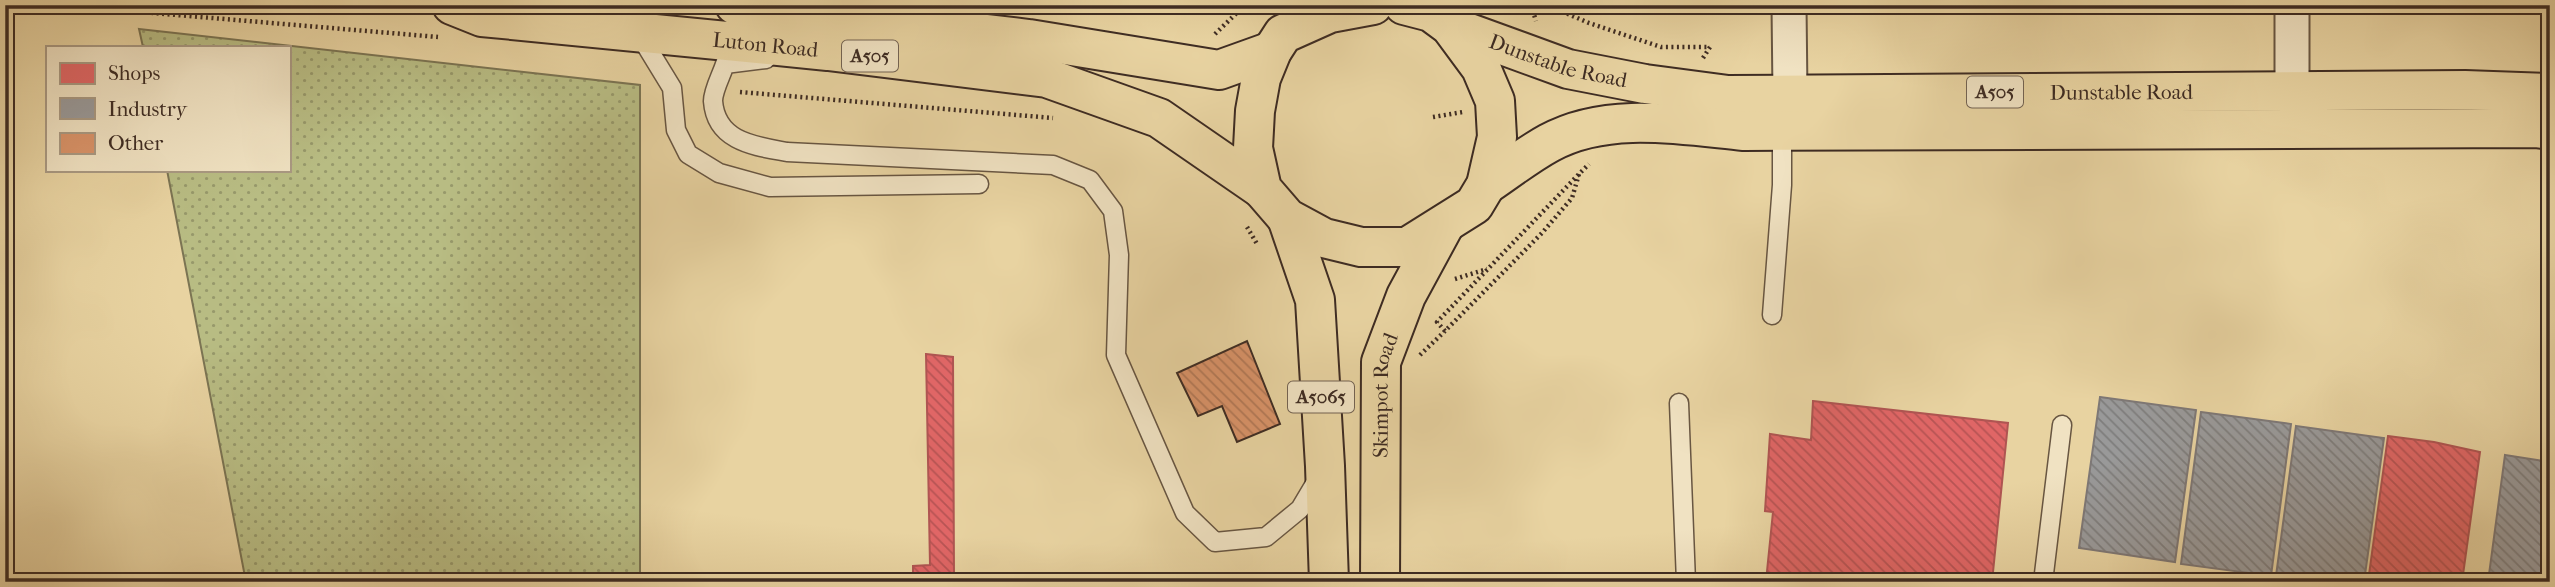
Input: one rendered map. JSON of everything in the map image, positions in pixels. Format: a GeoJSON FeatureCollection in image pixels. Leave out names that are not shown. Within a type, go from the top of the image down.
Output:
{"type":"FeatureCollection","features":[{"type":"Feature","properties":{"kind":"main road","name":"Luton Road"},"geometry":{"type":"LineString","coordinates":[[735,5],[1029,39],[1219,70],[1272,51]]}},
{"type":"Feature","properties":{"kind":"main road","name":"A505"},"geometry":{"type":"LineString","coordinates":[[1373,5],[1329,13],[1283,34],[1272,51],[1261,78],[1255,111],[1253,148],[1262,189],[1287,218],[1324,238],[1361,247],[1407,247],[1474,205],[1486,185],[1497,137],[1495,101],[1481,68],[1450,26],[1431,12],[1404,5]]}},
{"type":"Feature","properties":{"kind":"main road","name":"Luton Road"},"geometry":{"type":"LineString","coordinates":[[450,21],[482,17],[828,51],[1047,78],[1159,118],[1262,189]]}},
{"type":"Feature","properties":{"kind":"main road","name":"Dunstable Road"},"geometry":{"type":"LineString","coordinates":[[1450,26],[1568,69],[1645,84],[1728,95],[2292,90],[2550,93]]}},
{"type":"Feature","properties":{"kind":"main road","name":"Dunstable Road"},"geometry":{"type":"LineString","coordinates":[[1486,185],[1550,142],[1599,126],[1652,122],[1744,131],[2550,130]]}},
{"type":"Feature","properties":{"kind":"main road","name":"A5065"},"geometry":{"type":"LineString","coordinates":[[1287,218],[1315,300],[1329,582]]}},
{"type":"Feature","properties":{"kind":"main road","name":"Skimpot Road"},"geometry":{"type":"LineString","coordinates":[[1380,582],[1381,362],[1406,296],[1445,223]]}},
{"type":"Feature","properties":{"kind":"street"},"geometry":{"type":"LineString","coordinates":[[1789,5],[1790,93]]}},
{"type":"Feature","properties":{"kind":"street"},"geometry":{"type":"LineString","coordinates":[[2292,5],[2292,90]]}},
{"type":"Feature","properties":{"kind":"lane"},"geometry":{"type":"LineString","coordinates":[[639,33],[672,88],[676,130],[688,153],[719,173],[770,187],[979,184]]}},
{"type":"Feature","properties":{"kind":"lane"},"geometry":{"type":"LineString","coordinates":[[828,51],[725,64],[713,99],[720,125],[744,144],[787,152],[1053,165],[1090,180],[1113,211],[1119,255],[1116,355],[1185,513],[1215,542],[1266,537],[1300,509],[1325,466]]}},
{"type":"Feature","properties":{"kind":"lane"},"geometry":{"type":"LineString","coordinates":[[1772,315],[1782,185],[1782,131]]}},
{"type":"Feature","properties":{"kind":"lane"},"geometry":{"type":"LineString","coordinates":[[1679,403],[1686,582]]}},
{"type":"Feature","properties":{"kind":"lane"},"geometry":{"type":"LineString","coordinates":[[2043,582],[2062,425]]}},
{"type":"Feature","properties":{"kind":"path"},"geometry":{"type":"LineString","coordinates":[[58,5],[450,21]]}},
{"type":"Feature","properties":{"kind":"path"},"geometry":{"type":"LineString","coordinates":[[1546,5],[1589,23],[1661,47],[1710,47]]}},
{"type":"Feature","properties":{"kind":"path"},"geometry":{"type":"LineString","coordinates":[[1445,331],[1437,322],[1588,165],[1601,160]]}},
{"type":"Feature","properties":{"kind":"path"},"geometry":{"type":"LineString","coordinates":[[1429,348],[1542,233],[1572,198],[1579,174]]}},
{"type":"Feature","properties":{"kind":"green space"},"geometry":{"type":"Polygon","coordinates":[[[139,29],[640,85],[640,582],[246,582],[167,172],[290,172],[290,46],[143,46],[139,29]]]}},
{"type":"Feature","properties":{"kind":"building: Shops"},"geometry":{"type":"Polygon","coordinates":[[[926,354],[953,357],[954,577],[970,577],[970,582],[913,582],[913,566],[930,565],[926,354]]]}},
{"type":"Feature","properties":{"kind":"building: Shops"},"geometry":{"type":"Polygon","coordinates":[[[1813,401],[2008,423],[1992,582],[1751,582],[1751,579],[1766,581],[1773,512],[1765,511],[1770,434],[1811,440],[1813,401]]]}},
{"type":"Feature","properties":{"kind":"building: Shops"},"geometry":{"type":"Polygon","coordinates":[[[2388,436],[2480,452],[2462,582],[2368,582],[2388,436]]]}},
{"type":"Feature","properties":{"kind":"building: Industry"},"geometry":{"type":"Polygon","coordinates":[[[2100,397],[2196,410],[2175,562],[2079,548],[2100,397]]]}},
{"type":"Feature","properties":{"kind":"building: Industry"},"geometry":{"type":"Polygon","coordinates":[[[2201,412],[2291,424],[2271,576],[2181,564],[2201,412]]]}},
{"type":"Feature","properties":{"kind":"building: Industry"},"geometry":{"type":"Polygon","coordinates":[[[2296,426],[2384,438],[2364,582],[2319,582],[2276,576],[2296,426]]]}},
{"type":"Feature","properties":{"kind":"building: Industry"},"geometry":{"type":"Polygon","coordinates":[[[2505,455],[2550,462],[2550,582],[2488,582],[2505,455]]]}},
{"type":"Feature","properties":{"kind":"building: Other"},"geometry":{"type":"Polygon","coordinates":[[[1247,341],[1280,424],[1237,442],[1222,406],[1198,416],[1177,373],[1247,341]]]}}]}
